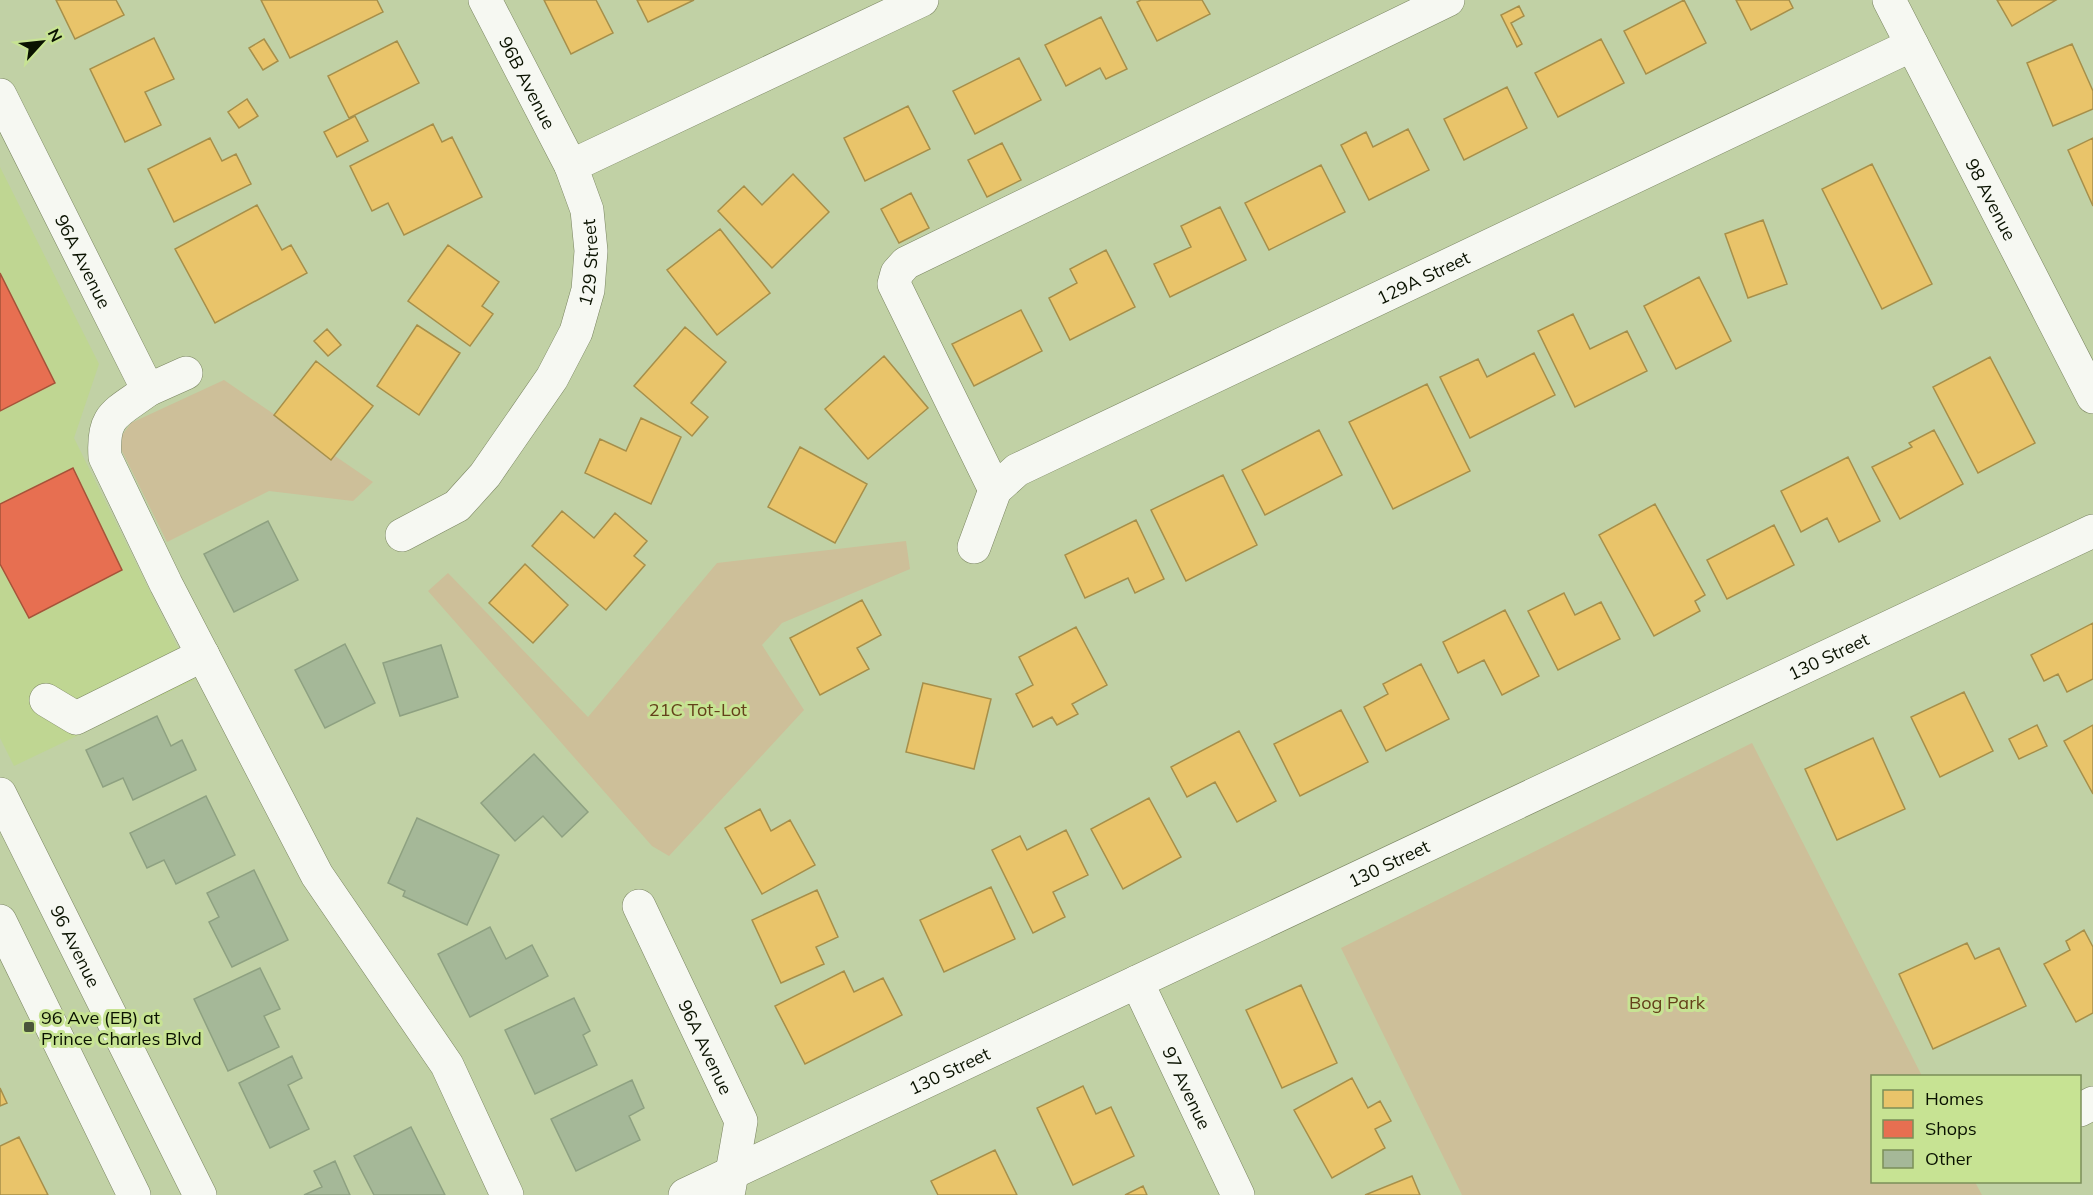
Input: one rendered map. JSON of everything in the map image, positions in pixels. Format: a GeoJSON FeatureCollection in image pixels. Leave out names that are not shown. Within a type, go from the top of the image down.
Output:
{"type":"FeatureCollection","features":[{"type":"Feature","properties":{"kind":"street","name":"96B Avenue"},"geometry":{"type":"LineString","coordinates":[[485,0],[571,166]]}},
{"type":"Feature","properties":{"kind":"street"},"geometry":{"type":"LineString","coordinates":[[571,166],[922,0]]}},
{"type":"Feature","properties":{"kind":"street"},"geometry":{"type":"LineString","coordinates":[[995,490],[894,284],[897,273],[906,263],[1448,0]]}},
{"type":"Feature","properties":{"kind":"street","name":"98 Avenue"},"geometry":{"type":"LineString","coordinates":[[1889,0],[2093,398]]}},
{"type":"Feature","properties":{"kind":"street","name":"129A Street"},"geometry":{"type":"LineString","coordinates":[[974,548],[995,490],[1017,470],[1912,45]]}},
{"type":"Feature","properties":{"kind":"street","name":"96A Avenue"},"geometry":{"type":"LineString","coordinates":[[0,95],[148,390]]}},
{"type":"Feature","properties":{"kind":"street","name":"129 Street"},"geometry":{"type":"LineString","coordinates":[[402,535],[457,506],[485,475],[552,378],[576,332],[588,290],[591,251],[587,210],[571,166]]}},
{"type":"Feature","properties":{"kind":"street"},"geometry":{"type":"LineString","coordinates":[[186,373],[148,390],[111,417],[103,435],[105,457],[166,584],[317,875],[447,1065],[507,1195]]}},
{"type":"Feature","properties":{"kind":"street","name":"130 Street"},"geometry":{"type":"LineString","coordinates":[[685,1195],[731,1184],[1137,982],[2093,531]]}},
{"type":"Feature","properties":{"kind":"street"},"geometry":{"type":"LineString","coordinates":[[46,700],[76,718],[203,655]]}},
{"type":"Feature","properties":{"kind":"street","name":"96 Avenue"},"geometry":{"type":"LineString","coordinates":[[4,813],[200,1195]]}},
{"type":"Feature","properties":{"kind":"street","name":"96A Avenue"},"geometry":{"type":"LineString","coordinates":[[639,906],[741,1121],[731,1184]]}},
{"type":"Feature","properties":{"kind":"street"},"geometry":{"type":"LineString","coordinates":[[0,921],[134,1195]]}},
{"type":"Feature","properties":{"kind":"street","name":"97 Avenue"},"geometry":{"type":"LineString","coordinates":[[1137,982],[1238,1195]]}},
{"type":"Feature","properties":{"kind":"shaded area"},"geometry":{"type":"Polygon","coordinates":[[[0,167],[99,364],[74,438],[194,680],[14,766],[0,738],[0,167]]]}},
{"type":"Feature","properties":{"kind":"green space"},"geometry":{"type":"Polygon","coordinates":[[[224,380],[373,482],[353,501],[269,491],[167,542],[120,447],[120,438],[131,423],[224,380]]]}},
{"type":"Feature","properties":{"kind":"green space","name":"21C Tot-Lot"},"geometry":{"type":"Polygon","coordinates":[[[906,541],[910,569],[782,623],[762,645],[804,710],[669,856],[652,846],[428,591],[448,573],[588,717],[717,563],[906,541]]]}},
{"type":"Feature","properties":{"kind":"green space","name":"Bog Park"},"geometry":{"type":"Polygon","coordinates":[[[1752,743],[1921,1075],[1871,1075],[1871,1183],[1976,1183],[1982,1195],[1462,1195],[1341,948],[1752,743]]]}},
{"type":"Feature","properties":{"kind":"building: Homes"},"geometry":{"type":"Polygon","coordinates":[[[56,0],[116,0],[124,15],[75,39],[56,0]]]}},
{"type":"Feature","properties":{"kind":"building: Homes"},"geometry":{"type":"Polygon","coordinates":[[[261,0],[377,0],[383,12],[290,58],[261,0]]]}},
{"type":"Feature","properties":{"kind":"building: Homes"},"geometry":{"type":"Polygon","coordinates":[[[544,0],[596,0],[613,33],[571,54],[544,0]]]}},
{"type":"Feature","properties":{"kind":"building: Homes"},"geometry":{"type":"Polygon","coordinates":[[[637,0],[694,0],[648,22],[637,0]]]}},
{"type":"Feature","properties":{"kind":"building: Homes"},"geometry":{"type":"Polygon","coordinates":[[[1141,0],[1202,0],[1210,14],[1157,41],[1137,2],[1141,0]]]}},
{"type":"Feature","properties":{"kind":"building: Homes"},"geometry":{"type":"Polygon","coordinates":[[[1684,0],[1706,43],[1646,74],[1624,31],[1684,0]]]}},
{"type":"Feature","properties":{"kind":"building: Homes"},"geometry":{"type":"Polygon","coordinates":[[[1736,0],[1789,0],[1793,8],[1751,30],[1736,0]]]}},
{"type":"Feature","properties":{"kind":"building: Homes"},"geometry":{"type":"Polygon","coordinates":[[[1997,0],[2056,0],[2012,26],[1997,0]]]}},
{"type":"Feature","properties":{"kind":"building: Homes"},"geometry":{"type":"Polygon","coordinates":[[[1519,6],[1524,16],[1511,23],[1522,44],[1517,47],[1501,15],[1519,6]]]}},
{"type":"Feature","properties":{"kind":"building: Homes"},"geometry":{"type":"Polygon","coordinates":[[[1101,17],[1127,69],[1106,79],[1100,68],[1066,86],[1045,45],[1101,17]]]}},
{"type":"Feature","properties":{"kind":"building: Homes"},"geometry":{"type":"Polygon","coordinates":[[[154,38],[174,79],[145,92],[161,125],[125,142],[90,69],[154,38]]]}},
{"type":"Feature","properties":{"kind":"building: Homes"},"geometry":{"type":"Polygon","coordinates":[[[264,39],[278,61],[263,70],[249,48],[264,39]]]}},
{"type":"Feature","properties":{"kind":"building: Homes"},"geometry":{"type":"Polygon","coordinates":[[[1601,39],[1624,83],[1558,117],[1535,73],[1601,39]]]}},
{"type":"Feature","properties":{"kind":"building: Homes"},"geometry":{"type":"Polygon","coordinates":[[[397,41],[419,83],[349,118],[328,76],[397,41]]]}},
{"type":"Feature","properties":{"kind":"building: Homes"},"geometry":{"type":"Polygon","coordinates":[[[2072,44],[2093,91],[2093,109],[2053,126],[2027,63],[2072,44]]]}},
{"type":"Feature","properties":{"kind":"building: Homes"},"geometry":{"type":"Polygon","coordinates":[[[1019,58],[1041,100],[975,134],[953,91],[1019,58]]]}},
{"type":"Feature","properties":{"kind":"building: Homes"},"geometry":{"type":"Polygon","coordinates":[[[1507,87],[1527,128],[1464,160],[1444,119],[1507,87]]]}},
{"type":"Feature","properties":{"kind":"building: Homes"},"geometry":{"type":"Polygon","coordinates":[[[247,99],[258,116],[239,128],[228,112],[247,99]]]}},
{"type":"Feature","properties":{"kind":"building: Homes"},"geometry":{"type":"Polygon","coordinates":[[[908,106],[930,149],[865,181],[844,138],[908,106]]]}},
{"type":"Feature","properties":{"kind":"building: Homes"},"geometry":{"type":"Polygon","coordinates":[[[355,116],[368,141],[337,157],[324,132],[355,116]]]}},
{"type":"Feature","properties":{"kind":"building: Homes"},"geometry":{"type":"Polygon","coordinates":[[[433,124],[442,142],[452,137],[482,197],[404,235],[388,203],[372,211],[350,166],[433,124]]]}},
{"type":"Feature","properties":{"kind":"building: Homes"},"geometry":{"type":"Polygon","coordinates":[[[1408,129],[1429,170],[1369,200],[1341,145],[1366,132],[1373,147],[1408,129]]]}},
{"type":"Feature","properties":{"kind":"building: Homes"},"geometry":{"type":"Polygon","coordinates":[[[210,138],[222,161],[236,154],[251,184],[174,222],[148,169],[210,138]]]}},
{"type":"Feature","properties":{"kind":"building: Homes"},"geometry":{"type":"Polygon","coordinates":[[[2093,138],[2093,206],[2068,150],[2093,138]]]}},
{"type":"Feature","properties":{"kind":"building: Homes"},"geometry":{"type":"Polygon","coordinates":[[[1002,143],[1021,180],[987,197],[968,160],[1002,143]]]}},
{"type":"Feature","properties":{"kind":"building: Homes"},"geometry":{"type":"Polygon","coordinates":[[[1872,164],[1932,284],[1882,309],[1822,189],[1872,164]]]}},
{"type":"Feature","properties":{"kind":"building: Homes"},"geometry":{"type":"Polygon","coordinates":[[[1321,165],[1345,212],[1269,250],[1245,203],[1321,165]]]}},
{"type":"Feature","properties":{"kind":"building: Homes"},"geometry":{"type":"Polygon","coordinates":[[[793,174],[829,212],[772,268],[718,211],[744,186],[762,205],[793,174]]]}},
{"type":"Feature","properties":{"kind":"building: Homes"},"geometry":{"type":"Polygon","coordinates":[[[911,193],[929,228],[899,243],[881,209],[911,193]]]}},
{"type":"Feature","properties":{"kind":"building: Homes"},"geometry":{"type":"Polygon","coordinates":[[[257,205],[282,250],[291,245],[307,273],[215,323],[175,249],[257,205]]]}},
{"type":"Feature","properties":{"kind":"building: Homes"},"geometry":{"type":"Polygon","coordinates":[[[1220,207],[1246,260],[1170,297],[1154,264],[1191,247],[1181,226],[1220,207]]]}},
{"type":"Feature","properties":{"kind":"building: Homes"},"geometry":{"type":"Polygon","coordinates":[[[1763,220],[1787,284],[1748,298],[1725,234],[1763,220]]]}},
{"type":"Feature","properties":{"kind":"building: Homes"},"geometry":{"type":"Polygon","coordinates":[[[720,229],[770,293],[717,335],[667,270],[720,229]]]}},
{"type":"Feature","properties":{"kind":"building: Homes"},"geometry":{"type":"Polygon","coordinates":[[[448,245],[499,282],[482,306],[493,314],[470,346],[408,301],[448,245]]]}},
{"type":"Feature","properties":{"kind":"building: Homes"},"geometry":{"type":"Polygon","coordinates":[[[1106,250],[1135,307],[1070,340],[1049,298],[1077,283],[1070,269],[1106,250]]]}},
{"type":"Feature","properties":{"kind":"building: Homes"},"geometry":{"type":"Polygon","coordinates":[[[1699,277],[1731,341],[1676,369],[1644,306],[1699,277]]]}},
{"type":"Feature","properties":{"kind":"building: Homes"},"geometry":{"type":"Polygon","coordinates":[[[1021,310],[1042,351],[974,386],[952,344],[1021,310]]]}},
{"type":"Feature","properties":{"kind":"building: Homes"},"geometry":{"type":"Polygon","coordinates":[[[1573,314],[1590,349],[1627,331],[1647,371],[1575,407],[1538,331],[1573,314]]]}},
{"type":"Feature","properties":{"kind":"building: Homes"},"geometry":{"type":"Polygon","coordinates":[[[417,325],[460,353],[419,415],[377,386],[417,325]]]}},
{"type":"Feature","properties":{"kind":"building: Homes"},"geometry":{"type":"Polygon","coordinates":[[[685,327],[726,362],[691,403],[708,417],[692,436],[634,386],[685,327]]]}},
{"type":"Feature","properties":{"kind":"building: Homes"},"geometry":{"type":"Polygon","coordinates":[[[327,329],[341,345],[328,356],[314,341],[327,329]]]}},
{"type":"Feature","properties":{"kind":"building: Homes"},"geometry":{"type":"Polygon","coordinates":[[[1534,353],[1555,395],[1470,438],[1440,377],[1478,359],[1487,377],[1534,353]]]}},
{"type":"Feature","properties":{"kind":"building: Homes"},"geometry":{"type":"Polygon","coordinates":[[[884,356],[928,408],[868,459],[825,409],[884,356]]]}},
{"type":"Feature","properties":{"kind":"building: Homes"},"geometry":{"type":"Polygon","coordinates":[[[1990,357],[2035,443],[1978,473],[1933,387],[1990,357]]]}},
{"type":"Feature","properties":{"kind":"building: Homes"},"geometry":{"type":"Polygon","coordinates":[[[316,361],[373,406],[331,460],[274,415],[316,361]]]}},
{"type":"Feature","properties":{"kind":"building: Homes"},"geometry":{"type":"Polygon","coordinates":[[[1427,384],[1470,471],[1393,509],[1349,422],[1427,384]]]}},
{"type":"Feature","properties":{"kind":"building: Homes"},"geometry":{"type":"Polygon","coordinates":[[[641,418],[681,437],[651,504],[585,473],[600,439],[626,451],[641,418]]]}},
{"type":"Feature","properties":{"kind":"building: Homes"},"geometry":{"type":"Polygon","coordinates":[[[1319,430],[1342,475],[1265,515],[1242,470],[1319,430]]]}},
{"type":"Feature","properties":{"kind":"building: Homes"},"geometry":{"type":"Polygon","coordinates":[[[1934,430],[1963,484],[1900,519],[1872,467],[1912,447],[1909,443],[1934,430]]]}},
{"type":"Feature","properties":{"kind":"building: Homes"},"geometry":{"type":"Polygon","coordinates":[[[800,447],[867,484],[835,543],[768,507],[800,447]]]}},
{"type":"Feature","properties":{"kind":"building: Homes"},"geometry":{"type":"Polygon","coordinates":[[[1848,457],[1880,521],[1839,542],[1827,518],[1801,532],[1781,491],[1848,457]]]}},
{"type":"Feature","properties":{"kind":"building: Homes"},"geometry":{"type":"Polygon","coordinates":[[[1223,475],[1257,545],[1186,581],[1151,510],[1223,475]]]}},
{"type":"Feature","properties":{"kind":"building: Homes"},"geometry":{"type":"Polygon","coordinates":[[[1655,504],[1705,595],[1695,601],[1700,611],[1654,636],[1599,535],[1655,504]]]}},
{"type":"Feature","properties":{"kind":"building: Homes"},"geometry":{"type":"Polygon","coordinates":[[[562,511],[594,538],[615,513],[647,541],[634,556],[645,565],[606,610],[532,546],[562,511]]]}},
{"type":"Feature","properties":{"kind":"building: Homes"},"geometry":{"type":"Polygon","coordinates":[[[1136,520],[1164,579],[1135,593],[1128,578],[1085,598],[1065,555],[1136,520]]]}},
{"type":"Feature","properties":{"kind":"building: Homes"},"geometry":{"type":"Polygon","coordinates":[[[1774,525],[1794,565],[1727,599],[1707,560],[1774,525]]]}},
{"type":"Feature","properties":{"kind":"building: Homes"},"geometry":{"type":"Polygon","coordinates":[[[525,564],[568,605],[533,643],[489,603],[525,564]]]}},
{"type":"Feature","properties":{"kind":"building: Homes"},"geometry":{"type":"Polygon","coordinates":[[[1564,593],[1575,615],[1601,602],[1620,639],[1558,670],[1528,611],[1564,593]]]}},
{"type":"Feature","properties":{"kind":"building: Homes"},"geometry":{"type":"Polygon","coordinates":[[[862,600],[881,635],[857,648],[869,669],[820,695],[790,638],[862,600]]]}},
{"type":"Feature","properties":{"kind":"building: Homes"},"geometry":{"type":"Polygon","coordinates":[[[1505,610],[1539,676],[1502,695],[1484,660],[1458,673],[1443,642],[1505,610]]]}},
{"type":"Feature","properties":{"kind":"building: Homes"},"geometry":{"type":"Polygon","coordinates":[[[2093,623],[2093,679],[2067,692],[2058,674],[2044,681],[2031,655],[2093,623]]]}},
{"type":"Feature","properties":{"kind":"building: Homes"},"geometry":{"type":"Polygon","coordinates":[[[1076,627],[1107,685],[1072,704],[1078,714],[1057,725],[1052,717],[1033,727],[1016,694],[1033,685],[1019,657],[1076,627]]]}},
{"type":"Feature","properties":{"kind":"building: Homes"},"geometry":{"type":"Polygon","coordinates":[[[1421,664],[1449,719],[1386,751],[1364,707],[1388,694],[1383,684],[1421,664]]]}},
{"type":"Feature","properties":{"kind":"building: Homes"},"geometry":{"type":"Polygon","coordinates":[[[923,683],[991,699],[974,769],[906,752],[923,683]]]}},
{"type":"Feature","properties":{"kind":"building: Homes"},"geometry":{"type":"Polygon","coordinates":[[[1964,692],[1993,751],[1940,777],[1911,717],[1964,692]]]}},
{"type":"Feature","properties":{"kind":"building: Homes"},"geometry":{"type":"Polygon","coordinates":[[[1341,710],[1368,762],[1300,796],[1274,744],[1341,710]]]}},
{"type":"Feature","properties":{"kind":"building: Homes"},"geometry":{"type":"Polygon","coordinates":[[[2037,725],[2047,746],[2019,759],[2009,739],[2037,725]]]}},
{"type":"Feature","properties":{"kind":"building: Homes"},"geometry":{"type":"Polygon","coordinates":[[[2093,725],[2093,794],[2064,741],[2093,725]]]}},
{"type":"Feature","properties":{"kind":"building: Homes"},"geometry":{"type":"Polygon","coordinates":[[[1239,731],[1276,801],[1237,822],[1215,782],[1187,797],[1171,767],[1239,731]]]}},
{"type":"Feature","properties":{"kind":"building: Homes"},"geometry":{"type":"Polygon","coordinates":[[[1873,738],[1905,809],[1837,840],[1805,769],[1873,738]]]}},
{"type":"Feature","properties":{"kind":"building: Homes"},"geometry":{"type":"Polygon","coordinates":[[[1149,798],[1181,857],[1123,889],[1091,829],[1149,798]]]}},
{"type":"Feature","properties":{"kind":"building: Homes"},"geometry":{"type":"Polygon","coordinates":[[[760,809],[771,831],[790,820],[815,865],[762,894],[725,828],[760,809]]]}},
{"type":"Feature","properties":{"kind":"building: Homes"},"geometry":{"type":"Polygon","coordinates":[[[1066,830],[1088,875],[1053,892],[1065,917],[1033,933],[992,850],[1020,836],[1027,850],[1066,830]]]}},
{"type":"Feature","properties":{"kind":"building: Homes"},"geometry":{"type":"Polygon","coordinates":[[[991,887],[1015,939],[944,972],[920,920],[991,887]]]}},
{"type":"Feature","properties":{"kind":"building: Homes"},"geometry":{"type":"Polygon","coordinates":[[[817,890],[838,937],[816,947],[824,964],[781,983],[752,920],[817,890]]]}},
{"type":"Feature","properties":{"kind":"building: Homes"},"geometry":{"type":"Polygon","coordinates":[[[2084,930],[2093,947],[2093,1013],[2076,1022],[2044,964],[2070,950],[2066,941],[2084,930]]]}},
{"type":"Feature","properties":{"kind":"building: Homes"},"geometry":{"type":"Polygon","coordinates":[[[1967,943],[1975,959],[1999,948],[2026,1006],[1933,1049],[1899,974],[1967,943]]]}},
{"type":"Feature","properties":{"kind":"building: Homes"},"geometry":{"type":"Polygon","coordinates":[[[844,971],[854,992],[883,978],[902,1015],[805,1064],[775,1006],[844,971]]]}},
{"type":"Feature","properties":{"kind":"building: Homes"},"geometry":{"type":"Polygon","coordinates":[[[1301,985],[1337,1063],[1282,1088],[1246,1010],[1301,985]]]}},
{"type":"Feature","properties":{"kind":"building: Homes"},"geometry":{"type":"Polygon","coordinates":[[[1352,1078],[1368,1108],[1380,1101],[1391,1121],[1375,1129],[1385,1148],[1332,1178],[1294,1110],[1352,1078]]]}},
{"type":"Feature","properties":{"kind":"building: Homes"},"geometry":{"type":"Polygon","coordinates":[[[1083,1086],[1096,1114],[1111,1107],[1134,1156],[1073,1185],[1037,1108],[1083,1086]]]}},
{"type":"Feature","properties":{"kind":"building: Homes"},"geometry":{"type":"Polygon","coordinates":[[[0,1088],[7,1103],[0,1106],[0,1088]]]}},
{"type":"Feature","properties":{"kind":"building: Homes"},"geometry":{"type":"Polygon","coordinates":[[[19,1137],[48,1195],[0,1195],[0,1146],[19,1137]]]}},
{"type":"Feature","properties":{"kind":"building: Homes"},"geometry":{"type":"Polygon","coordinates":[[[995,1150],[1017,1195],[938,1195],[931,1181],[995,1150]]]}},
{"type":"Feature","properties":{"kind":"building: Homes"},"geometry":{"type":"Polygon","coordinates":[[[1412,1176],[1420,1195],[1365,1195],[1412,1176]]]}},
{"type":"Feature","properties":{"kind":"building: Homes"},"geometry":{"type":"Polygon","coordinates":[[[1143,1186],[1147,1195],[1125,1195],[1143,1186]]]}},
{"type":"Feature","properties":{"kind":"building: Shops"},"geometry":{"type":"Polygon","coordinates":[[[0,273],[55,383],[0,411],[0,273]]]}},
{"type":"Feature","properties":{"kind":"building: Shops"},"geometry":{"type":"Polygon","coordinates":[[[73,468],[122,570],[29,618],[0,564],[0,504],[73,468]]]}},
{"type":"Feature","properties":{"kind":"building: Other"},"geometry":{"type":"Polygon","coordinates":[[[268,521],[298,580],[234,612],[204,554],[268,521]]]}},
{"type":"Feature","properties":{"kind":"building: Other"},"geometry":{"type":"Polygon","coordinates":[[[345,644],[375,703],[325,728],[295,670],[345,644]]]}},
{"type":"Feature","properties":{"kind":"building: Other"},"geometry":{"type":"Polygon","coordinates":[[[441,645],[458,697],[400,716],[383,663],[441,645]]]}},
{"type":"Feature","properties":{"kind":"building: Other"},"geometry":{"type":"Polygon","coordinates":[[[157,716],[171,746],[182,740],[196,770],[133,800],[123,778],[103,787],[86,750],[157,716]]]}},
{"type":"Feature","properties":{"kind":"building: Other"},"geometry":{"type":"Polygon","coordinates":[[[534,754],[588,812],[562,837],[543,816],[515,841],[481,803],[534,754]]]}},
{"type":"Feature","properties":{"kind":"building: Other"},"geometry":{"type":"Polygon","coordinates":[[[206,796],[235,855],[176,884],[164,860],[147,868],[130,833],[206,796]]]}},
{"type":"Feature","properties":{"kind":"building: Other"},"geometry":{"type":"Polygon","coordinates":[[[417,818],[499,855],[467,925],[403,896],[405,891],[388,883],[417,818]]]}},
{"type":"Feature","properties":{"kind":"building: Other"},"geometry":{"type":"Polygon","coordinates":[[[254,870],[288,940],[232,967],[209,922],[219,917],[207,893],[254,870]]]}},
{"type":"Feature","properties":{"kind":"building: Other"},"geometry":{"type":"Polygon","coordinates":[[[490,927],[506,959],[532,945],[548,976],[470,1017],[438,954],[490,927]]]}},
{"type":"Feature","properties":{"kind":"building: Other"},"geometry":{"type":"Polygon","coordinates":[[[260,968],[280,1009],[264,1016],[279,1047],[228,1071],[194,999],[260,968]]]}},
{"type":"Feature","properties":{"kind":"building: Other"},"geometry":{"type":"Polygon","coordinates":[[[574,998],[590,1031],[583,1035],[597,1065],[535,1094],[505,1030],[574,998]]]}},
{"type":"Feature","properties":{"kind":"building: Other"},"geometry":{"type":"Polygon","coordinates":[[[292,1056],[302,1078],[288,1085],[309,1129],[270,1148],[239,1083],[292,1056]]]}},
{"type":"Feature","properties":{"kind":"building: Other"},"geometry":{"type":"Polygon","coordinates":[[[632,1080],[644,1108],[629,1116],[640,1140],[576,1171],[551,1119],[632,1080]]]}},
{"type":"Feature","properties":{"kind":"building: Other"},"geometry":{"type":"Polygon","coordinates":[[[411,1127],[445,1195],[374,1195],[354,1156],[411,1127]]]}},
{"type":"Feature","properties":{"kind":"building: Other"},"geometry":{"type":"Polygon","coordinates":[[[335,1161],[350,1195],[304,1195],[322,1187],[314,1171],[335,1161]]]}},
{"type":"Feature","properties":{"kind":"place","name":"96 Ave (EB) at Prince Charles Blvd"},"geometry":{"type":"Point","coordinates":[29,1027]}}]}
